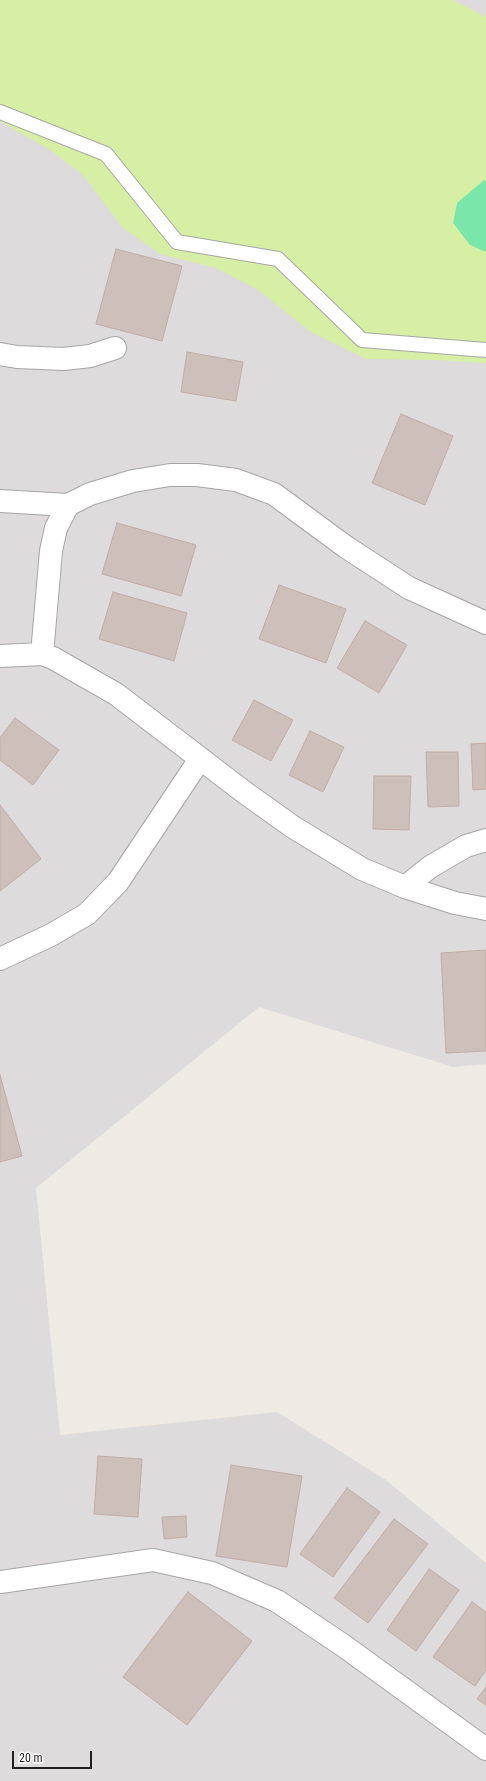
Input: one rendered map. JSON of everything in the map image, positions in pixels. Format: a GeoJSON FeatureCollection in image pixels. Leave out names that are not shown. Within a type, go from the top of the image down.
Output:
{"type":"FeatureCollection","features":[{"type":"Feature","properties":{"kind":"street"},"geometry":{"type":"LineString","coordinates":[[0,354],[17,357],[64,359],[90,356],[115,348]]}},
{"type":"Feature","properties":{"kind":"street"},"geometry":{"type":"LineString","coordinates":[[0,501],[68,505],[90,494],[133,481],[170,475],[197,475],[236,480],[274,494],[346,547],[409,588],[486,623]]}},
{"type":"Feature","properties":{"kind":"street"},"geometry":{"type":"LineString","coordinates":[[42,654],[50,551],[56,528],[68,505]]}},
{"type":"Feature","properties":{"kind":"street"},"geometry":{"type":"LineString","coordinates":[[0,656],[42,654],[83,674],[116,694],[153,721],[200,759],[293,827],[362,869],[405,887],[455,903],[486,909]]}},
{"type":"Feature","properties":{"kind":"street"},"geometry":{"type":"LineString","coordinates":[[0,959],[52,935],[87,914],[118,882],[200,759]]}},
{"type":"Feature","properties":{"kind":"street"},"geometry":{"type":"LineString","coordinates":[[405,887],[430,868],[460,850],[486,840]]}},
{"type":"Feature","properties":{"kind":"street"},"geometry":{"type":"LineString","coordinates":[[0,1582],[153,1560],[212,1573],[277,1601],[344,1646],[486,1749]]}},
{"type":"Feature","properties":{"kind":"lane"},"geometry":{"type":"LineString","coordinates":[[0,112],[106,154],[177,242],[278,259],[362,340],[486,350]]}},
{"type":"Feature","properties":{"kind":"shaded area"},"geometry":{"type":"Polygon","coordinates":[[[0,0],[486,0],[486,1064],[453,1067],[259,1007],[36,1188],[60,1435],[277,1412],[386,1480],[486,1563],[486,1781],[0,1781],[0,0]]]}},
{"type":"Feature","properties":{"kind":"green space"},"geometry":{"type":"Polygon","coordinates":[[[0,0],[453,0],[486,17],[486,363],[435,360],[366,359],[311,332],[258,290],[216,268],[160,254],[122,227],[82,174],[48,149],[0,121],[0,0]]]}},
{"type":"Feature","properties":{"kind":"green space"},"geometry":{"type":"Polygon","coordinates":[[[484,180],[486,181],[486,252],[470,245],[453,223],[457,203],[484,180]]]}},
{"type":"Feature","properties":{"kind":"building"},"geometry":{"type":"Polygon","coordinates":[[[116,249],[182,266],[162,341],[96,324],[116,249]]]}},
{"type":"Feature","properties":{"kind":"building"},"geometry":{"type":"Polygon","coordinates":[[[187,352],[243,362],[236,401],[181,392],[187,352]]]}},
{"type":"Feature","properties":{"kind":"building"},"geometry":{"type":"Polygon","coordinates":[[[401,414],[453,436],[425,505],[372,483],[401,414]]]}},
{"type":"Feature","properties":{"kind":"building"},"geometry":{"type":"Polygon","coordinates":[[[117,523],[196,545],[181,596],[102,574],[117,523]]]}},
{"type":"Feature","properties":{"kind":"building"},"geometry":{"type":"Polygon","coordinates":[[[279,585],[346,609],[326,663],[259,639],[279,585]]]}},
{"type":"Feature","properties":{"kind":"building"},"geometry":{"type":"Polygon","coordinates":[[[113,592],[187,613],[174,661],[99,639],[113,592]]]}},
{"type":"Feature","properties":{"kind":"building"},"geometry":{"type":"Polygon","coordinates":[[[365,621],[407,645],[379,693],[337,668],[365,621]]]}},
{"type":"Feature","properties":{"kind":"building"},"geometry":{"type":"Polygon","coordinates":[[[254,700],[293,720],[271,761],[232,740],[254,700]]]}},
{"type":"Feature","properties":{"kind":"building"},"geometry":{"type":"Polygon","coordinates":[[[15,718],[59,750],[33,785],[0,760],[0,738],[15,718]]]}},
{"type":"Feature","properties":{"kind":"building"},"geometry":{"type":"Polygon","coordinates":[[[310,731],[344,747],[323,792],[289,775],[310,731]]]}},
{"type":"Feature","properties":{"kind":"building"},"geometry":{"type":"Polygon","coordinates":[[[486,743],[486,789],[473,790],[471,744],[486,743]]]}},
{"type":"Feature","properties":{"kind":"building"},"geometry":{"type":"Polygon","coordinates":[[[426,752],[458,752],[459,806],[428,807],[426,752]]]}},
{"type":"Feature","properties":{"kind":"building"},"geometry":{"type":"Polygon","coordinates":[[[374,776],[411,776],[409,830],[373,829],[374,776]]]}},
{"type":"Feature","properties":{"kind":"building"},"geometry":{"type":"Polygon","coordinates":[[[0,805],[41,859],[0,891],[0,805]]]}},
{"type":"Feature","properties":{"kind":"building"},"geometry":{"type":"Polygon","coordinates":[[[486,950],[486,1051],[446,1053],[441,953],[486,950]]]}},
{"type":"Feature","properties":{"kind":"building"},"geometry":{"type":"Polygon","coordinates":[[[0,1075],[22,1156],[0,1162],[0,1075]]]}},
{"type":"Feature","properties":{"kind":"building"},"geometry":{"type":"Polygon","coordinates":[[[98,1456],[142,1459],[138,1517],[94,1514],[98,1456]]]}},
{"type":"Feature","properties":{"kind":"building"},"geometry":{"type":"Polygon","coordinates":[[[231,1465],[302,1476],[287,1567],[216,1556],[231,1465]]]}},
{"type":"Feature","properties":{"kind":"building"},"geometry":{"type":"Polygon","coordinates":[[[347,1488],[380,1512],[333,1577],[300,1554],[347,1488]]]}},
{"type":"Feature","properties":{"kind":"building"},"geometry":{"type":"Polygon","coordinates":[[[186,1516],[187,1537],[164,1539],[162,1517],[186,1516]]]}},
{"type":"Feature","properties":{"kind":"building"},"geometry":{"type":"Polygon","coordinates":[[[394,1519],[428,1544],[368,1623],[334,1598],[394,1519]]]}},
{"type":"Feature","properties":{"kind":"building"},"geometry":{"type":"Polygon","coordinates":[[[429,1569],[459,1590],[416,1651],[387,1630],[429,1569]]]}},
{"type":"Feature","properties":{"kind":"building"},"geometry":{"type":"Polygon","coordinates":[[[188,1592],[252,1641],[187,1725],[123,1677],[188,1592]]]}},
{"type":"Feature","properties":{"kind":"building"},"geometry":{"type":"Polygon","coordinates":[[[472,1602],[486,1612],[486,1670],[475,1686],[433,1657],[472,1602]]]}},
{"type":"Feature","properties":{"kind":"building"},"geometry":{"type":"Polygon","coordinates":[[[486,1687],[486,1705],[477,1699],[486,1687]]]}}]}
